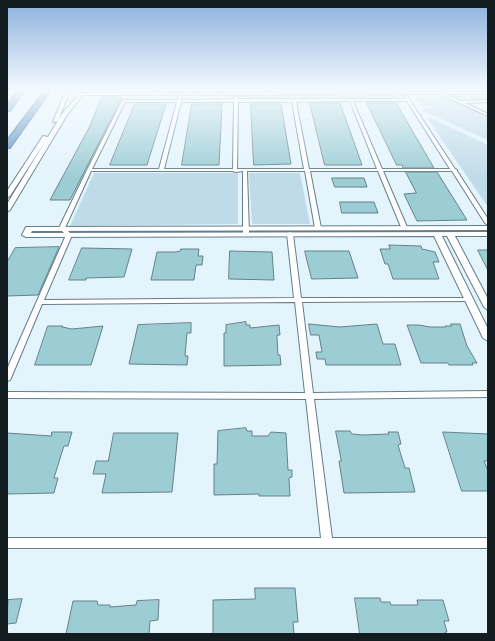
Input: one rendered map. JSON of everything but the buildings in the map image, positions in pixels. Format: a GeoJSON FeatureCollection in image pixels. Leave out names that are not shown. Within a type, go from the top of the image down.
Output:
{"type":"FeatureCollection","features":[{"type":"Feature","properties":{"kind":"highway"},"geometry":{"type":"LineString","coordinates":[[7,146],[26,120]]}},
{"type":"Feature","properties":{"kind":"street"},"geometry":{"type":"LineString","coordinates":[[7,196],[55,120]]}},
{"type":"Feature","properties":{"kind":"street"},"geometry":{"type":"LineString","coordinates":[[7,210],[62,120]]}},
{"type":"Feature","properties":{"kind":"street"},"geometry":{"type":"LineString","coordinates":[[62,228],[114,120]]}},
{"type":"Feature","properties":{"kind":"street"},"geometry":{"type":"LineString","coordinates":[[161,170],[174,120]]}},
{"type":"Feature","properties":{"kind":"street"},"geometry":{"type":"LineString","coordinates":[[235,171],[236,120]]}},
{"type":"Feature","properties":{"kind":"street"},"geometry":{"type":"LineString","coordinates":[[298,120],[318,228]]}},
{"type":"Feature","properties":{"kind":"street"},"geometry":{"type":"LineString","coordinates":[[359,120],[404,228]]}},
{"type":"Feature","properties":{"kind":"street"},"geometry":{"type":"LineString","coordinates":[[421,120],[488,223]]}},
{"type":"Feature","properties":{"kind":"street"},"geometry":{"type":"LineString","coordinates":[[89,170],[454,170]]}},
{"type":"Feature","properties":{"kind":"street"},"geometry":{"type":"LineString","coordinates":[[245,171],[246,231]]}},
{"type":"Feature","properties":{"kind":"street"},"geometry":{"type":"LineString","coordinates":[[488,228],[318,228],[246,231],[26,235],[29,228],[246,231],[290,234],[488,234]]}},
{"type":"Feature","properties":{"kind":"street"},"geometry":{"type":"LineString","coordinates":[[62,228],[69,235]]}},
{"type":"Feature","properties":{"kind":"street"},"geometry":{"type":"LineString","coordinates":[[290,234],[327,543]]}},
{"type":"Feature","properties":{"kind":"street"},"geometry":{"type":"LineString","coordinates":[[437,234],[488,338]]}},
{"type":"Feature","properties":{"kind":"street"},"geometry":{"type":"LineString","coordinates":[[450,234],[487,302]]}},
{"type":"Feature","properties":{"kind":"street"},"geometry":{"type":"LineString","coordinates":[[7,378],[69,235]]}},
{"type":"Feature","properties":{"kind":"street"},"geometry":{"type":"LineString","coordinates":[[39,302],[469,299]]}},
{"type":"Feature","properties":{"kind":"street"},"geometry":{"type":"LineString","coordinates":[[7,395],[309,396],[488,394]]}},
{"type":"Feature","properties":{"kind":"street"},"geometry":{"type":"LineString","coordinates":[[7,542],[488,543]]}},
{"type":"Feature","properties":{"kind":"shaded area"},"geometry":{"type":"Polygon","coordinates":[[[428,120],[435,120],[488,145],[488,207],[428,120]]]}},
{"type":"Feature","properties":{"kind":"shaded area"},"geometry":{"type":"Polygon","coordinates":[[[443,120],[488,120],[488,140],[443,120]]]}},
{"type":"Feature","properties":{"kind":"shaded area"},"geometry":{"type":"Polygon","coordinates":[[[94,173],[238,173],[238,224],[70,226],[94,173]]]}},
{"type":"Feature","properties":{"kind":"shaded area"},"geometry":{"type":"Polygon","coordinates":[[[249,173],[300,173],[310,224],[252,224],[249,173]]]}}]}
